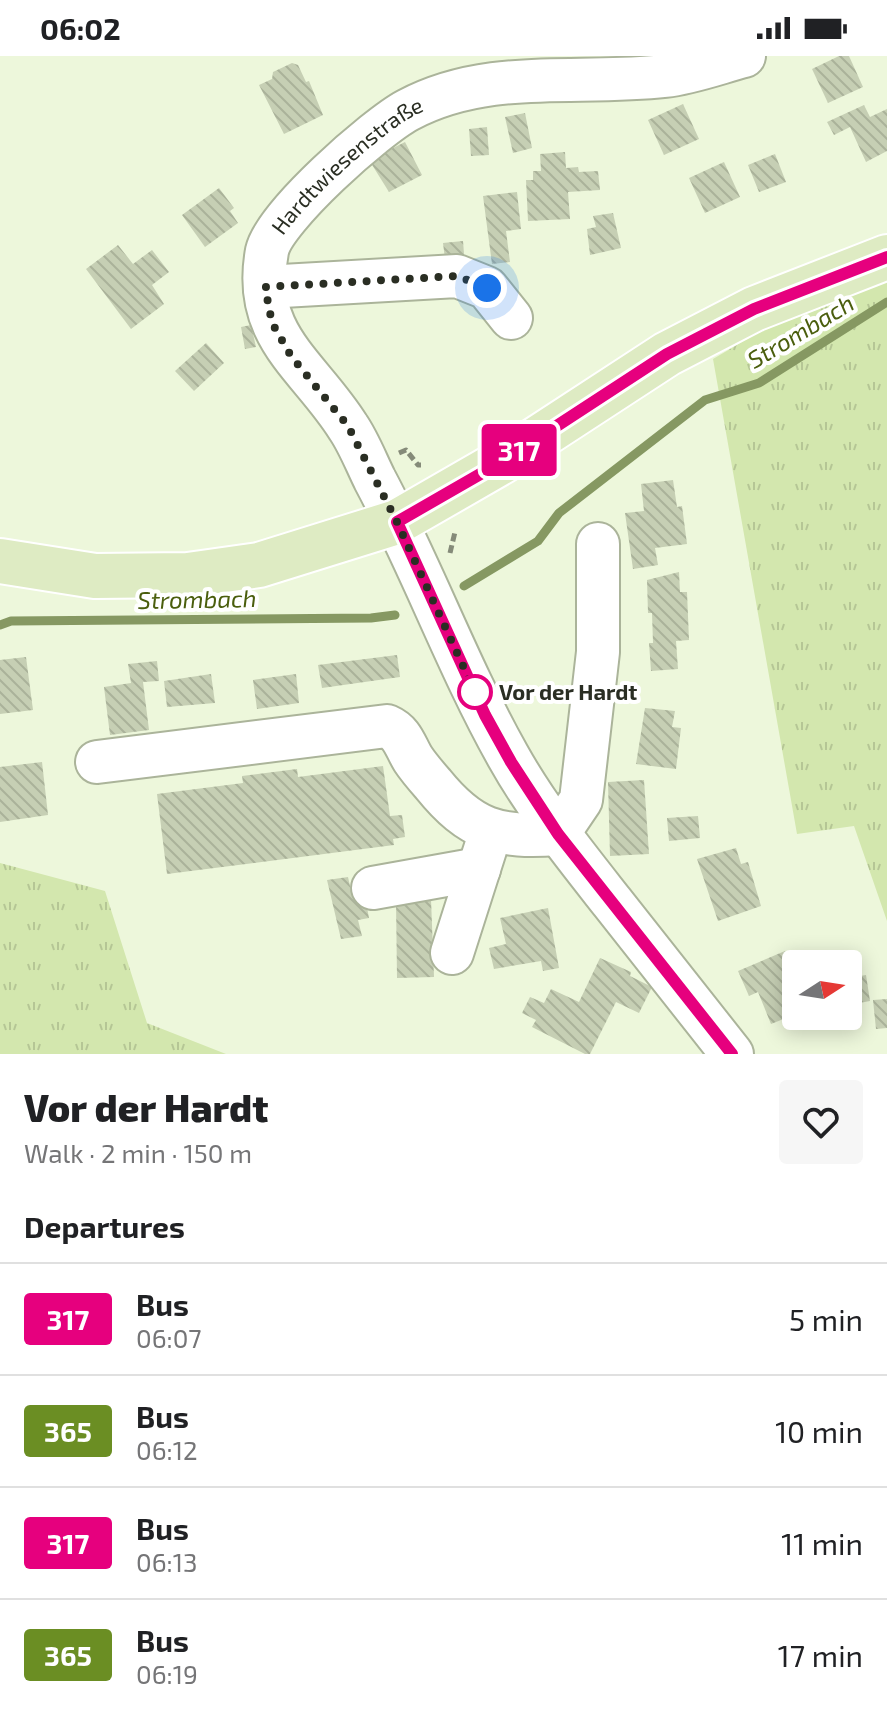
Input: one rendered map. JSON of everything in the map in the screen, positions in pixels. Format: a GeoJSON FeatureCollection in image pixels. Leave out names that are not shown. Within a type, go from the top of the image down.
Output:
{"type":"FeatureCollection","features":[{"type":"Feature","properties":{"kind":"main road"},"geometry":{"type":"LineString","coordinates":[[0,561],[95,576],[188,575],[259,565],[397,522],[503,461],[667,354],[754,309],[887,257]]}},
{"type":"Feature","properties":{"kind":"street","name":"Hardtwiesenstraße"},"geometry":{"type":"LineString","coordinates":[[732,1054],[558,834],[511,762],[485,715],[397,522],[348,426],[291,356],[272,323],[265,287],[268,247],[282,223],[354,149],[406,111],[454,90],[502,81],[666,76],[744,56]]}},
{"type":"Feature","properties":{"kind":"street"},"geometry":{"type":"LineString","coordinates":[[265,287],[457,276],[487,288],[511,318]]}},
{"type":"Feature","properties":{"kind":"street"},"geometry":{"type":"LineString","coordinates":[[373,888],[526,835],[558,834],[581,800],[598,652],[598,544]]}},
{"type":"Feature","properties":{"kind":"street"},"geometry":{"type":"LineString","coordinates":[[97,762],[387,726],[402,737],[414,761],[445,799],[468,820],[485,850],[452,953]]}},
{"type":"Feature","properties":{"kind":"green space"},"geometry":{"type":"Polygon","coordinates":[[[887,278],[887,921],[854,826],[797,834],[713,359],[771,325],[887,278]]]}},
{"type":"Feature","properties":{"kind":"green space"},"geometry":{"type":"Polygon","coordinates":[[[0,863],[105,891],[147,1023],[226,1054],[0,1054],[0,863]]]}},
{"type":"Feature","properties":{"kind":"building"},"geometry":{"type":"Polygon","coordinates":[[[839,56],[849,56],[863,87],[828,103],[812,69],[839,56]]]}},
{"type":"Feature","properties":{"kind":"building"},"geometry":{"type":"Polygon","coordinates":[[[292,63],[298,65],[306,82],[309,81],[323,115],[284,134],[259,85],[272,79],[273,72],[292,63]]]}},
{"type":"Feature","properties":{"kind":"building"},"geometry":{"type":"Polygon","coordinates":[[[683,104],[699,139],[664,155],[648,120],[683,104]]]}},
{"type":"Feature","properties":{"kind":"building"},"geometry":{"type":"Polygon","coordinates":[[[864,105],[870,117],[887,109],[887,151],[866,162],[850,127],[834,135],[827,122],[864,105]]]}},
{"type":"Feature","properties":{"kind":"building"},"geometry":{"type":"Polygon","coordinates":[[[525,113],[532,148],[513,153],[505,117],[525,113]]]}},
{"type":"Feature","properties":{"kind":"building"},"geometry":{"type":"Polygon","coordinates":[[[487,127],[489,155],[471,156],[469,129],[487,127]]]}},
{"type":"Feature","properties":{"kind":"building"},"geometry":{"type":"Polygon","coordinates":[[[405,142],[422,175],[389,192],[369,160],[405,142]]]}},
{"type":"Feature","properties":{"kind":"building"},"geometry":{"type":"Polygon","coordinates":[[[565,152],[566,168],[578,167],[579,172],[598,171],[600,190],[568,192],[570,219],[528,221],[526,180],[533,180],[533,171],[541,171],[540,154],[565,152]]]}},
{"type":"Feature","properties":{"kind":"building"},"geometry":{"type":"Polygon","coordinates":[[[775,154],[786,182],[759,192],[748,165],[775,154]]]}},
{"type":"Feature","properties":{"kind":"building"},"geometry":{"type":"Polygon","coordinates":[[[724,162],[740,197],[705,213],[689,178],[724,162]]]}},
{"type":"Feature","properties":{"kind":"building"},"geometry":{"type":"Polygon","coordinates":[[[219,188],[234,208],[230,211],[238,223],[205,247],[182,215],[219,188]]]}},
{"type":"Feature","properties":{"kind":"building"},"geometry":{"type":"Polygon","coordinates":[[[517,192],[521,229],[506,231],[510,262],[492,264],[483,196],[517,192]]]}},
{"type":"Feature","properties":{"kind":"building"},"geometry":{"type":"Polygon","coordinates":[[[613,213],[621,248],[590,255],[587,229],[596,227],[593,216],[613,213]]]}},
{"type":"Feature","properties":{"kind":"building"},"geometry":{"type":"Polygon","coordinates":[[[463,241],[465,266],[446,267],[443,243],[463,241]]]}},
{"type":"Feature","properties":{"kind":"building"},"geometry":{"type":"Polygon","coordinates":[[[118,245],[133,264],[152,250],[169,272],[152,285],[164,304],[131,329],[86,269],[118,245]]]}},
{"type":"Feature","properties":{"kind":"building"},"geometry":{"type":"Polygon","coordinates":[[[251,325],[256,347],[245,349],[241,327],[251,325]]]}},
{"type":"Feature","properties":{"kind":"building"},"geometry":{"type":"Polygon","coordinates":[[[206,343],[224,363],[194,391],[175,371],[206,343]]]}},
{"type":"Feature","properties":{"kind":"building"},"geometry":{"type":"Polygon","coordinates":[[[673,480],[677,507],[682,506],[687,544],[655,548],[658,565],[633,569],[625,513],[644,511],[641,484],[673,480]]]}},
{"type":"Feature","properties":{"kind":"building"},"geometry":{"type":"Polygon","coordinates":[[[679,572],[680,592],[687,592],[689,640],[676,641],[678,669],[651,671],[649,643],[653,643],[652,613],[648,613],[647,580],[679,572]]]}},
{"type":"Feature","properties":{"kind":"building"},"geometry":{"type":"Polygon","coordinates":[[[397,655],[400,677],[322,688],[318,665],[397,655]]]}},
{"type":"Feature","properties":{"kind":"building"},"geometry":{"type":"Polygon","coordinates":[[[26,657],[33,710],[0,714],[0,660],[26,657]]]}},
{"type":"Feature","properties":{"kind":"building"},"geometry":{"type":"Polygon","coordinates":[[[157,661],[159,681],[143,682],[149,730],[110,735],[104,687],[131,683],[128,664],[157,661]]]}},
{"type":"Feature","properties":{"kind":"building"},"geometry":{"type":"Polygon","coordinates":[[[211,674],[215,703],[167,707],[164,681],[211,674]]]}},
{"type":"Feature","properties":{"kind":"building"},"geometry":{"type":"Polygon","coordinates":[[[296,674],[299,703],[257,709],[253,680],[296,674]]]}},
{"type":"Feature","properties":{"kind":"building"},"geometry":{"type":"Polygon","coordinates":[[[645,708],[675,711],[672,727],[681,728],[676,769],[636,764],[645,708]]]}},
{"type":"Feature","properties":{"kind":"building"},"geometry":{"type":"Polygon","coordinates":[[[42,762],[48,815],[0,822],[0,767],[42,762]]]}},
{"type":"Feature","properties":{"kind":"building"},"geometry":{"type":"Polygon","coordinates":[[[383,766],[390,816],[402,815],[405,837],[393,839],[394,845],[167,874],[157,794],[243,783],[242,776],[297,769],[298,777],[383,766]]]}},
{"type":"Feature","properties":{"kind":"building"},"geometry":{"type":"Polygon","coordinates":[[[644,780],[649,854],[610,856],[608,782],[644,780]]]}},
{"type":"Feature","properties":{"kind":"building"},"geometry":{"type":"Polygon","coordinates":[[[698,816],[700,838],[669,841],[667,818],[698,816]]]}},
{"type":"Feature","properties":{"kind":"building"},"geometry":{"type":"Polygon","coordinates":[[[736,848],[741,864],[748,862],[761,906],[718,921],[697,859],[736,848]]]}},
{"type":"Feature","properties":{"kind":"building"},"geometry":{"type":"Polygon","coordinates":[[[348,877],[352,895],[364,892],[369,918],[358,920],[362,936],[341,939],[327,880],[348,877]]]}},
{"type":"Feature","properties":{"kind":"building"},"geometry":{"type":"Polygon","coordinates":[[[431,899],[434,977],[397,978],[396,900],[431,899]]]}},
{"type":"Feature","properties":{"kind":"building"},"geometry":{"type":"Polygon","coordinates":[[[548,908],[559,968],[543,971],[541,961],[494,969],[489,948],[506,944],[500,918],[548,908]]]}},
{"type":"Feature","properties":{"kind":"building"},"geometry":{"type":"Polygon","coordinates":[[[782,952],[782,1020],[771,1024],[758,992],[749,996],[738,971],[782,952]]]}},
{"type":"Feature","properties":{"kind":"building"},"geometry":{"type":"Polygon","coordinates":[[[600,958],[631,972],[630,976],[652,987],[639,1013],[616,1002],[590,1054],[585,1054],[532,1027],[536,1020],[522,1013],[530,997],[544,1003],[551,989],[579,1002],[600,958]]]}},
{"type":"Feature","properties":{"kind":"building"},"geometry":{"type":"Polygon","coordinates":[[[866,975],[870,1001],[862,1002],[862,976],[866,975]]]}},
{"type":"Feature","properties":{"kind":"building"},"geometry":{"type":"Polygon","coordinates":[[[887,999],[887,1028],[876,1029],[873,1000],[887,999]]]}},
{"type":"Feature","properties":{"kind":"waterway","name":"Strombach"},"geometry":{"type":"LineString","coordinates":[[464,586],[538,541],[559,513],[705,400],[759,383],[887,302]]}},
{"type":"Feature","properties":{"kind":"waterway","name":"Strombach"},"geometry":{"type":"LineString","coordinates":[[0,625],[11,621],[371,618],[395,615]]}},
{"type":"Feature","properties":{"kind":"bus line","name":"317"},"geometry":{"type":"LineString","coordinates":[[732,1054],[558,834],[511,762],[485,715],[397,522],[503,461],[667,354],[754,309],[887,257]]}},
{"type":"Feature","properties":{"kind":"place","name":"Vor der Hardt"},"geometry":{"type":"Point","coordinates":[475,692]}},
{"type":"Feature","properties":{"kind":"route"},"geometry":{"type":"LineString","coordinates":[[475,692],[397,522],[348,426],[291,356],[272,323],[265,287],[457,276],[487,288]]}}]}
